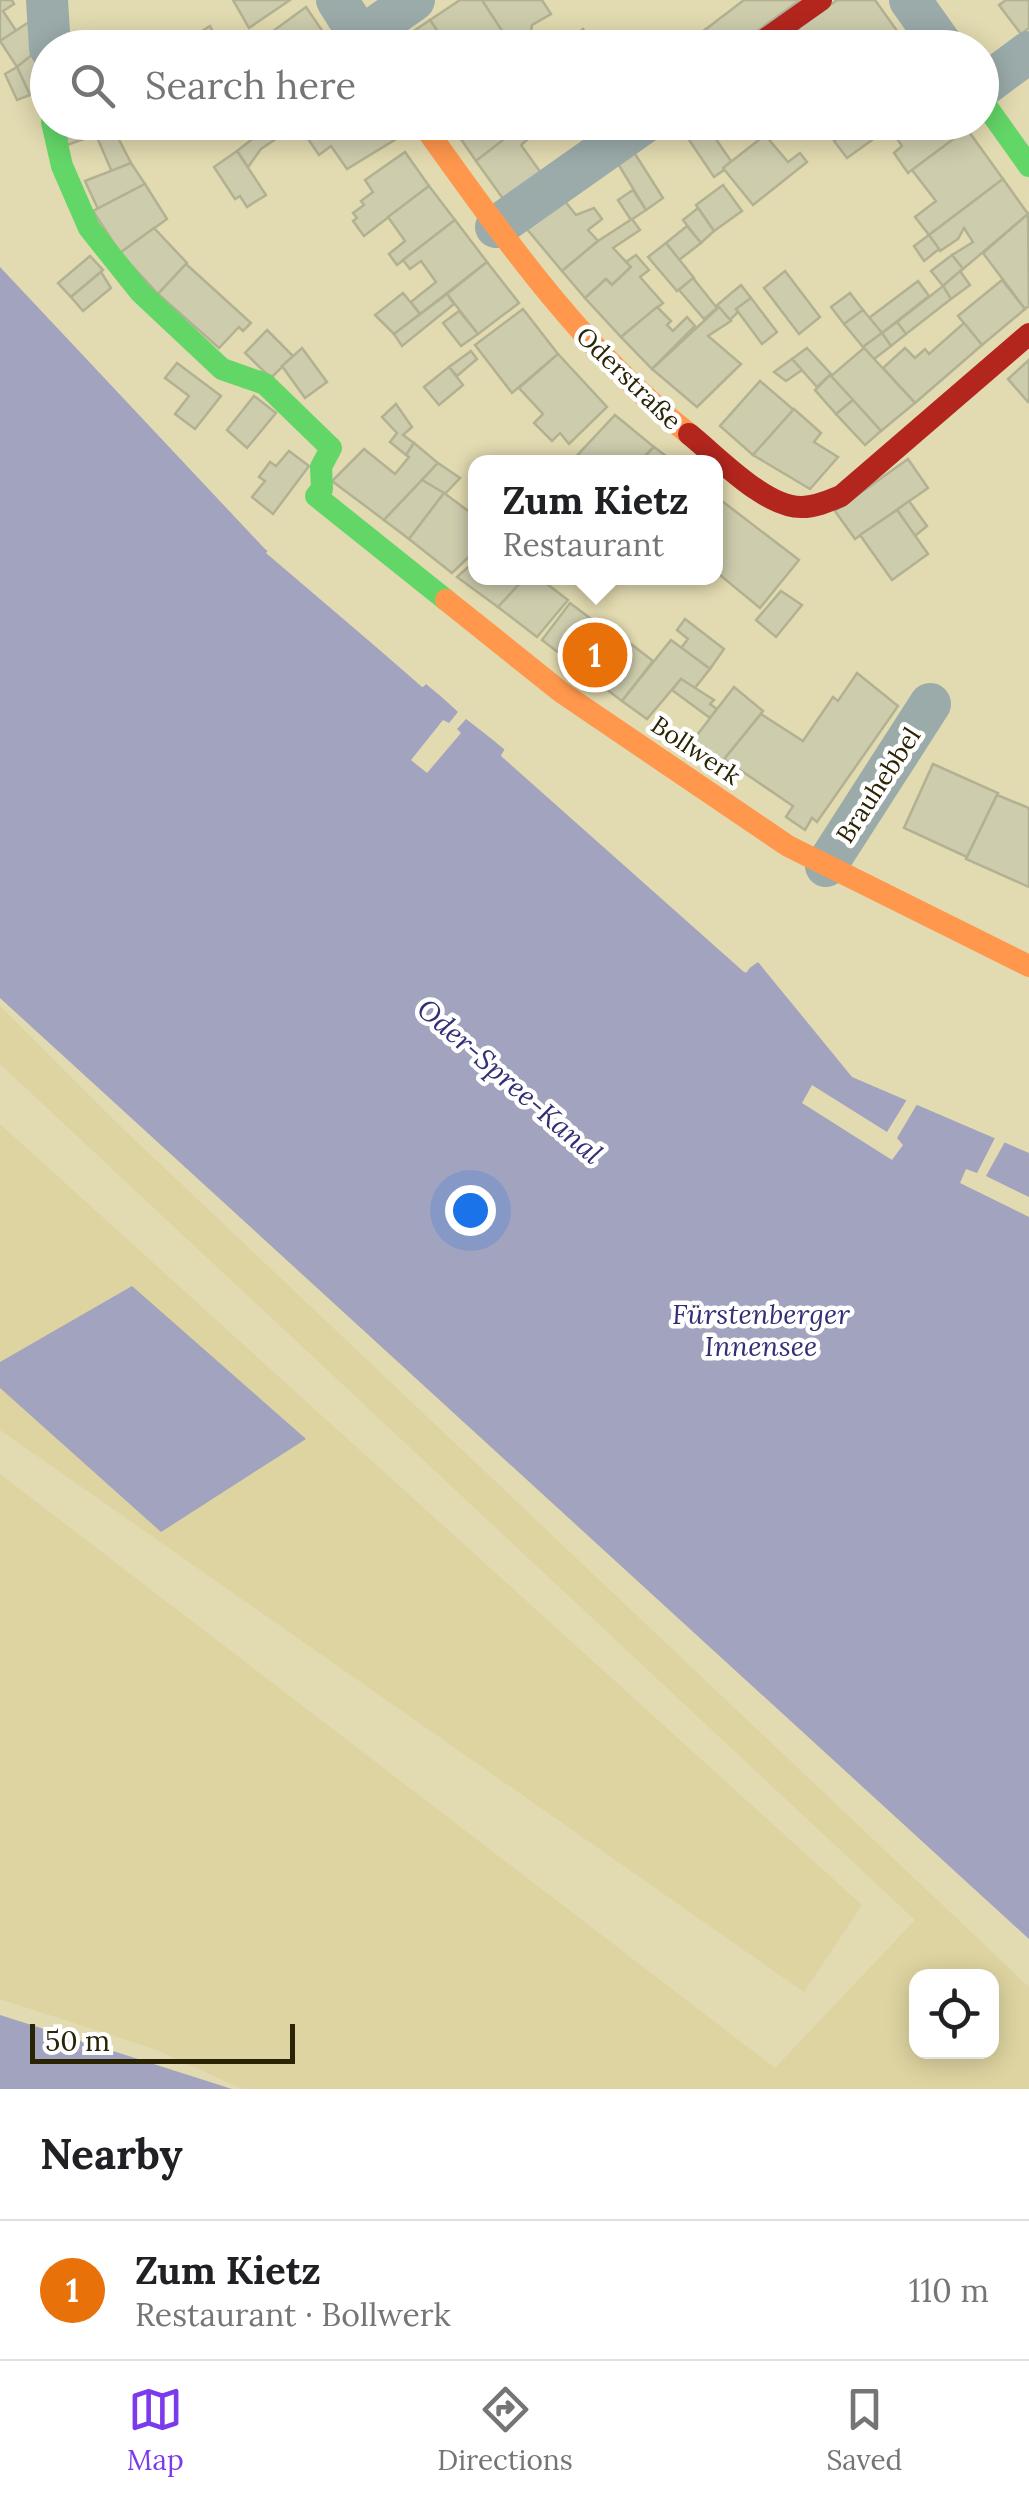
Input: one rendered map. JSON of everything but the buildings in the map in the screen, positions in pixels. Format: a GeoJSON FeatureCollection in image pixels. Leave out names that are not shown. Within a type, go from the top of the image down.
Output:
{"type":"FeatureCollection","features":[{"type":"Feature","properties":{"kind":"street"},"geometry":{"type":"LineString","coordinates":[[47,0],[49,30]]}},
{"type":"Feature","properties":{"kind":"street"},"geometry":{"type":"LineString","coordinates":[[337,0],[356,30]]}},
{"type":"Feature","properties":{"kind":"street"},"geometry":{"type":"LineString","coordinates":[[378,30],[414,0]]}},
{"type":"Feature","properties":{"kind":"street"},"geometry":{"type":"LineString","coordinates":[[778,30],[821,0]]}},
{"type":"Feature","properties":{"kind":"street"},"geometry":{"type":"LineString","coordinates":[[910,0],[931,30]]}},
{"type":"Feature","properties":{"kind":"street"},"geometry":{"type":"LineString","coordinates":[[999,75],[1029,52]]}},
{"type":"Feature","properties":{"kind":"street"},"geometry":{"type":"LineString","coordinates":[[999,124],[1029,166]]}},
{"type":"Feature","properties":{"kind":"street","name":"Bollwerk"},"geometry":{"type":"LineString","coordinates":[[54,140],[89,228],[140,292],[222,368],[265,384],[331,448],[321,467],[322,489],[316,496],[561,692],[788,846],[1029,966]]}},
{"type":"Feature","properties":{"kind":"street","name":"Oderstraße"},"geometry":{"type":"LineString","coordinates":[[434,140],[496,227],[585,338],[714,455]]}},
{"type":"Feature","properties":{"kind":"street"},"geometry":{"type":"LineString","coordinates":[[496,227],[619,140]]}},
{"type":"Feature","properties":{"kind":"street","name":"Oderstraße"},"geometry":{"type":"LineString","coordinates":[[723,461],[780,504],[809,509],[842,496],[1029,334]]}},
{"type":"Feature","properties":{"kind":"street","name":"Brauhebbel"},"geometry":{"type":"LineString","coordinates":[[826,866],[930,704]]}},
{"type":"Feature","properties":{"kind":"shaded area"},"geometry":{"type":"Polygon","coordinates":[[[0,1006],[117,1123],[1029,1987],[1029,2089],[242,2089],[157,2050],[0,1999],[0,1474],[775,2068],[915,1920],[0,1064],[0,1006]]]}},
{"type":"Feature","properties":{"kind":"shaded area"},"geometry":{"type":"Polygon","coordinates":[[[0,1124],[862,1905],[804,1992],[0,1430],[0,1388],[161,1532],[132,1286],[0,1362],[0,1124]]]}},
{"type":"Feature","properties":{"kind":"water","name":"Fürstenberger Innensee"},"geometry":{"type":"Polygon","coordinates":[[[0,267],[264,548],[422,687],[426,684],[505,750],[501,756],[744,972],[758,962],[852,1077],[1029,1153],[1029,1939],[0,998],[0,267]]]}},
{"type":"Feature","properties":{"kind":"water"},"geometry":{"type":"Polygon","coordinates":[[[132,1286],[306,1439],[161,1532],[0,1388],[0,1362],[132,1286]]]}},
{"type":"Feature","properties":{"kind":"water"},"geometry":{"type":"Polygon","coordinates":[[[0,2015],[232,2089],[0,2089],[0,2015]]]}},
{"type":"Feature","properties":{"kind":"pier"},"geometry":{"type":"Polygon","coordinates":[[[271,547],[423,681],[429,680],[508,746],[507,755],[745,966],[758,957],[746,973],[501,755],[505,749],[466,719],[457,729],[461,733],[427,773],[411,760],[443,720],[449,723],[458,712],[427,683],[423,687],[266,553],[271,547]]]}},
{"type":"Feature","properties":{"kind":"pier"},"geometry":{"type":"Polygon","coordinates":[[[812,1085],[887,1132],[909,1096],[919,1101],[897,1138],[903,1145],[892,1160],[802,1103],[812,1085]]]}},
{"type":"Feature","properties":{"kind":"pier"},"geometry":{"type":"Polygon","coordinates":[[[997,1134],[1007,1138],[986,1176],[1029,1197],[1029,1217],[960,1183],[966,1169],[977,1173],[997,1134]]]}},
{"type":"Feature","properties":{"kind":"traffic: fast"},"geometry":{"type":"LineString","coordinates":[[999,124],[1029,166]]}},
{"type":"Feature","properties":{"kind":"traffic: fast"},"geometry":{"type":"LineString","coordinates":[[56,140],[62,166],[89,228],[140,292],[222,369],[265,384],[331,448],[321,467],[322,489],[316,496],[446,600]]}},
{"type":"Feature","properties":{"kind":"traffic: slow"},"geometry":{"type":"LineString","coordinates":[[434,140],[512,247],[578,327],[650,401],[689,434]]}},
{"type":"Feature","properties":{"kind":"traffic: slow"},"geometry":{"type":"LineString","coordinates":[[446,600],[561,692],[788,846],[1029,966]]}},
{"type":"Feature","properties":{"kind":"traffic: jam"},"geometry":{"type":"LineString","coordinates":[[778,30],[821,0]]}},
{"type":"Feature","properties":{"kind":"traffic: jam"},"geometry":{"type":"LineString","coordinates":[[723,463],[757,490],[788,505],[817,505],[841,496],[1029,334]]}},
{"type":"Feature","properties":{"kind":"traffic: jam"},"geometry":{"type":"LineString","coordinates":[[689,434],[714,455]]}},
{"type":"Feature","properties":{"kind":"place","name":"Zum Kietz"},"geometry":{"type":"Point","coordinates":[595,655]}},
{"type":"Feature","properties":{"kind":"water label","name":"Oder-Spree-Kanal"},"geometry":{"type":"Point","coordinates":[510,1081]}}]}
